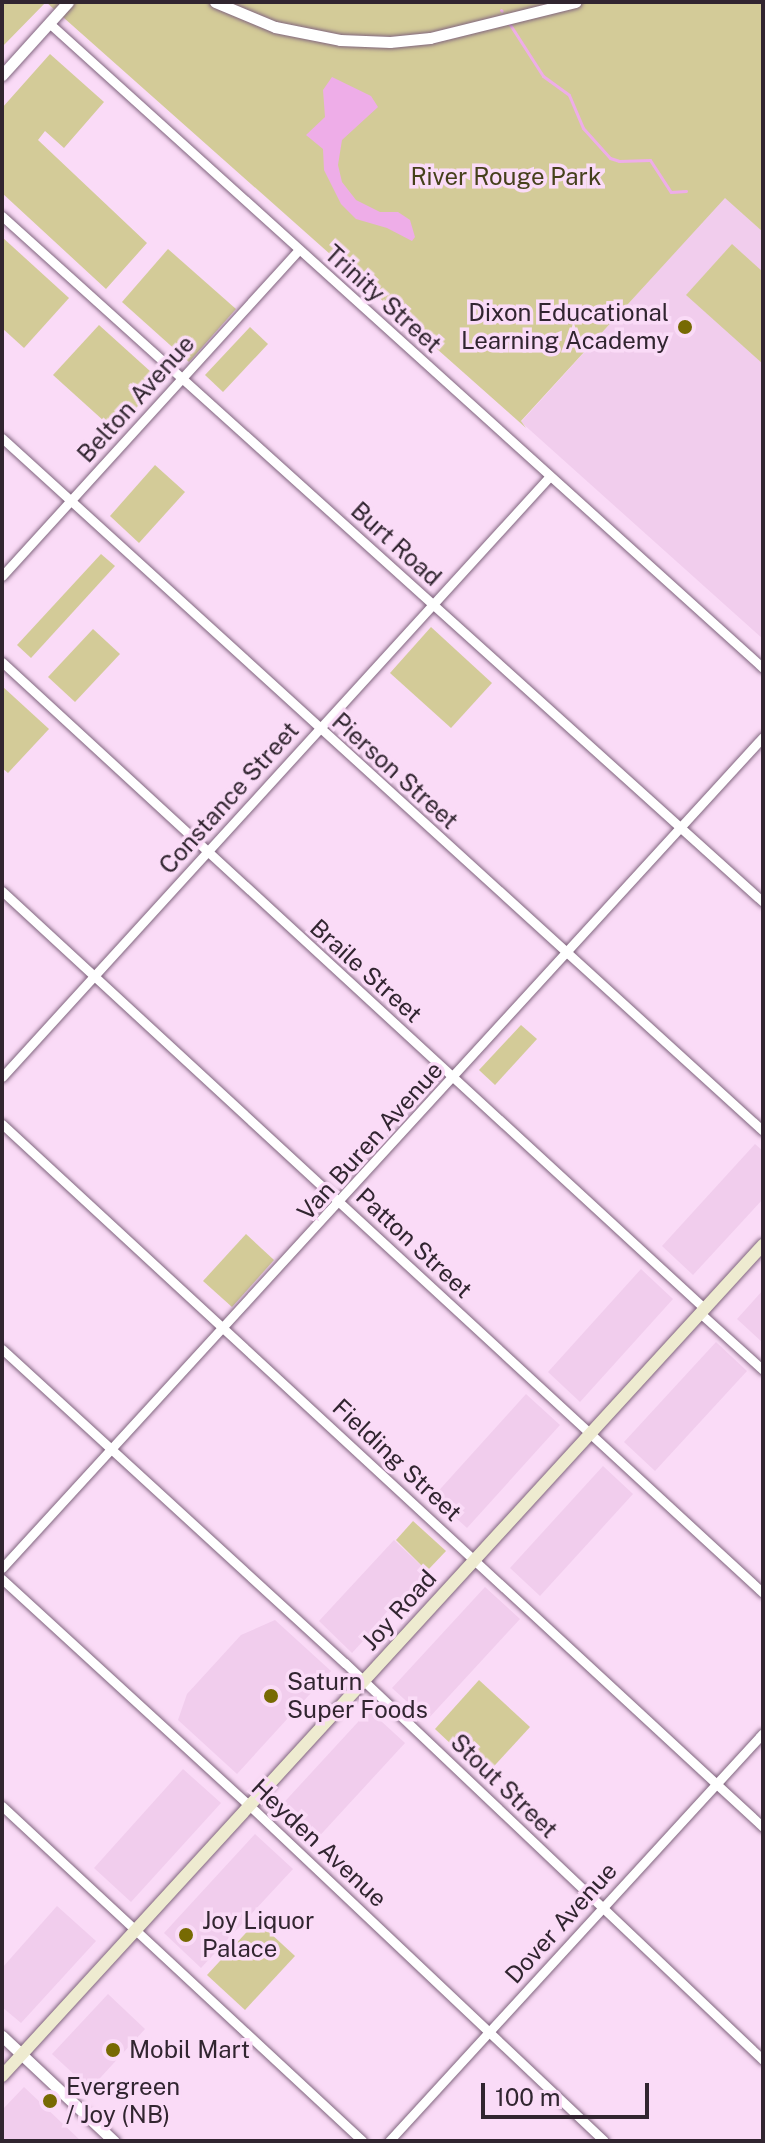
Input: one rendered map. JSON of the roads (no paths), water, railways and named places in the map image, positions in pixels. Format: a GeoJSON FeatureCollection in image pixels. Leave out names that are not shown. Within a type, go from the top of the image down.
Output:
{"type":"FeatureCollection","features":[{"type":"Feature","properties":{"kind":"main road","name":"Joy Road"},"geometry":{"type":"LineString","coordinates":[[2,2076],[763,1245]]}},
{"type":"Feature","properties":{"kind":"street"},"geometry":{"type":"LineString","coordinates":[[2,75],[68,2]]}},
{"type":"Feature","properties":{"kind":"street"},"geometry":{"type":"LineString","coordinates":[[215,2],[275,27],[340,40],[390,42],[430,38],[576,2]]}},
{"type":"Feature","properties":{"kind":"street","name":"Trinity Street"},"geometry":{"type":"LineString","coordinates":[[49,23],[763,668]]}},
{"type":"Feature","properties":{"kind":"street","name":"Burt Road"},"geometry":{"type":"LineString","coordinates":[[2,216],[763,902]]}},
{"type":"Feature","properties":{"kind":"street","name":"Belton Avenue"},"geometry":{"type":"LineString","coordinates":[[2,576],[299,250]]}},
{"type":"Feature","properties":{"kind":"street","name":"Pierson Street"},"geometry":{"type":"LineString","coordinates":[[2,438],[763,1131]]}},
{"type":"Feature","properties":{"kind":"street","name":"Constance Street"},"geometry":{"type":"LineString","coordinates":[[2,1077],[550,476]]}},
{"type":"Feature","properties":{"kind":"street","name":"Braile Street"},"geometry":{"type":"LineString","coordinates":[[2,662],[454,1078],[763,1370]]}},
{"type":"Feature","properties":{"kind":"street","name":"Van Buren Avenue"},"geometry":{"type":"LineString","coordinates":[[2,1568],[454,1078],[763,737]]}},
{"type":"Feature","properties":{"kind":"street","name":"Patton Street"},"geometry":{"type":"LineString","coordinates":[[2,891],[763,1593]]}},
{"type":"Feature","properties":{"kind":"street","name":"Fielding Street"},"geometry":{"type":"LineString","coordinates":[[2,1124],[763,1827]]}},
{"type":"Feature","properties":{"kind":"street","name":"Stout Street"},"geometry":{"type":"LineString","coordinates":[[2,1349],[364,1681],[763,2060]]}},
{"type":"Feature","properties":{"kind":"street","name":"Heyden Avenue"},"geometry":{"type":"LineString","coordinates":[[2,1579],[250,1806],[604,2141]]}},
{"type":"Feature","properties":{"kind":"street","name":"Dover Avenue"},"geometry":{"type":"LineString","coordinates":[[389,2141],[763,1733]]}},
{"type":"Feature","properties":{"kind":"street"},"geometry":{"type":"LineString","coordinates":[[2,1806],[362,2141]]}},
{"type":"Feature","properties":{"kind":"street"},"geometry":{"type":"LineString","coordinates":[[2,2036],[114,2141]]}},
{"type":"Feature","properties":{"kind":"waterway"},"geometry":{"type":"LineString","coordinates":[[509,23],[543,76],[569,95],[583,128],[610,158],[619,161],[650,160],[671,192],[686,191]]}},
{"type":"Feature","properties":{"kind":"place","name":"Dixon Educational Learning Academy"},"geometry":{"type":"Point","coordinates":[685,327]}},
{"type":"Feature","properties":{"kind":"place","name":"Saturn Super Foods"},"geometry":{"type":"Point","coordinates":[271,1696]}},
{"type":"Feature","properties":{"kind":"place","name":"Joy Liquor Palace"},"geometry":{"type":"Point","coordinates":[186,1935]}},
{"type":"Feature","properties":{"kind":"place","name":"Mobil Mart"},"geometry":{"type":"Point","coordinates":[113,2050]}},
{"type":"Feature","properties":{"kind":"place","name":"Evergreen / Joy (NB)"},"geometry":{"type":"Point","coordinates":[50,2101]}},
{"type":"Feature","properties":{"kind":"park label","name":"River Rouge Park"},"geometry":{"type":"Point","coordinates":[506,177]}}]}
